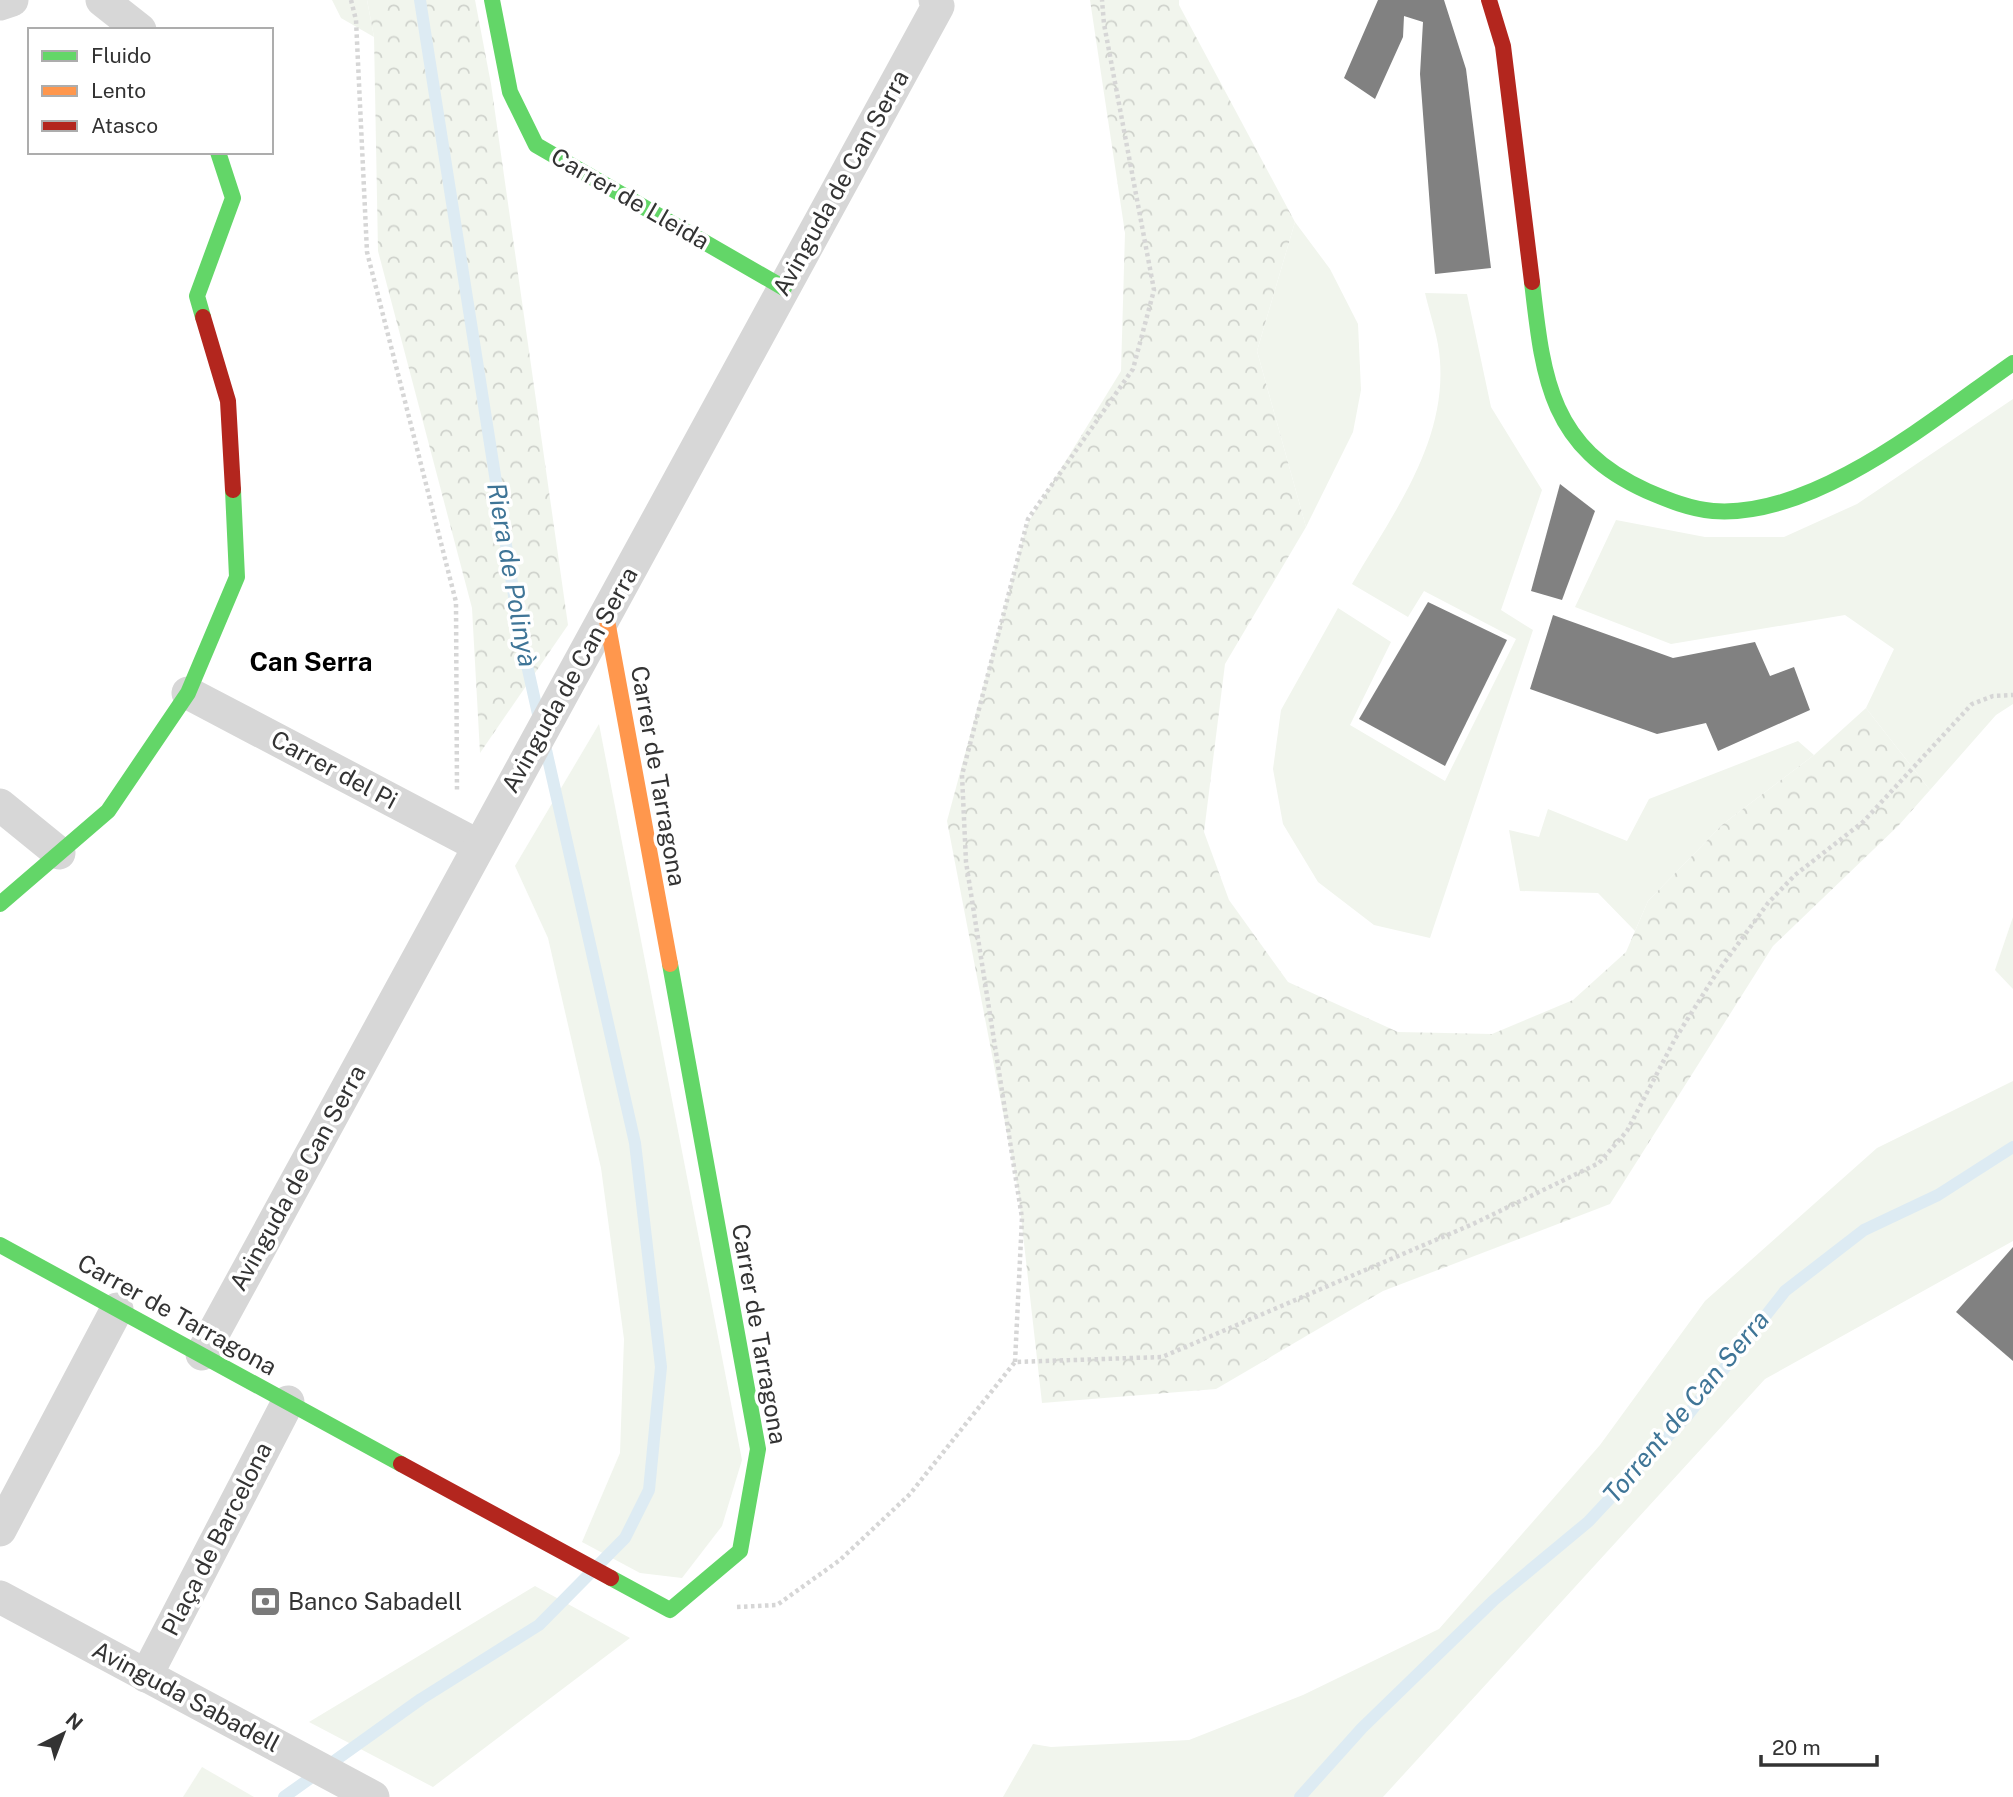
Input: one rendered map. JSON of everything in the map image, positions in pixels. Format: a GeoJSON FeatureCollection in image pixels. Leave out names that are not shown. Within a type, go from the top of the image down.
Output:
{"type":"FeatureCollection","features":[{"type":"Feature","properties":{"kind":"street"},"geometry":{"type":"LineString","coordinates":[[0,4],[12,0]]}},
{"type":"Feature","properties":{"kind":"street"},"geometry":{"type":"LineString","coordinates":[[102,0],[137,28]]}},
{"type":"Feature","properties":{"kind":"street","name":"Carrer de Lleida"},"geometry":{"type":"LineString","coordinates":[[492,0],[510,92],[536,145],[784,288]]}},
{"type":"Feature","properties":{"kind":"street"},"geometry":{"type":"LineString","coordinates":[[1489,0],[1503,46],[1542,368],[1558,412],[1572,435],[1591,456],[1631,485],[1675,502],[1722,512],[1786,502],[1823,488],[1856,470],[2013,363]]}},
{"type":"Feature","properties":{"kind":"street","name":"Avinguda de Can Serra"},"geometry":{"type":"LineString","coordinates":[[202,1354],[784,288],[936,3]]}},
{"type":"Feature","properties":{"kind":"street"},"geometry":{"type":"LineString","coordinates":[[0,904],[108,811],[188,694],[237,577],[228,401],[197,296],[233,198],[219,154]]}},
{"type":"Feature","properties":{"kind":"street","name":"Carrer de Tarragona"},"geometry":{"type":"LineString","coordinates":[[0,1245],[670,1610],[740,1551],[758,1449],[606,615]]}},
{"type":"Feature","properties":{"kind":"street","name":"Carrer del Pi"},"geometry":{"type":"LineString","coordinates":[[188,694],[479,846]]}},
{"type":"Feature","properties":{"kind":"street"},"geometry":{"type":"LineString","coordinates":[[0,805],[59,853]]}},
{"type":"Feature","properties":{"kind":"street"},"geometry":{"type":"LineString","coordinates":[[0,1530],[117,1309]]}},
{"type":"Feature","properties":{"kind":"street","name":"Plaça de Barcelona"},"geometry":{"type":"LineString","coordinates":[[146,1676],[288,1402]]}},
{"type":"Feature","properties":{"kind":"street","name":"Avinguda Sabadell"},"geometry":{"type":"LineString","coordinates":[[0,1597],[373,1797]]}},
{"type":"Feature","properties":{"kind":"path"},"geometry":{"type":"LineString","coordinates":[[352,0],[356,20],[367,252],[456,602],[457,798]]}},
{"type":"Feature","properties":{"kind":"path"},"geometry":{"type":"LineString","coordinates":[[670,1610],[777,1605],[840,1560],[910,1494],[1015,1362],[1022,1218],[966,862],[962,775],[1028,519],[1133,369],[1154,290],[1104,24],[1102,0]]}},
{"type":"Feature","properties":{"kind":"path"},"geometry":{"type":"LineString","coordinates":[[1015,1362],[1162,1357],[1474,1224],[1600,1163],[1627,1131],[1675,1039],[1768,903],[1795,875],[1863,822],[1972,704],[1993,696],[2013,695]]}},
{"type":"Feature","properties":{"kind":"green space"},"geometry":{"type":"Polygon","coordinates":[[[332,0],[367,0],[374,37],[341,18],[332,0]]]}},
{"type":"Feature","properties":{"kind":"green space"},"geometry":{"type":"Polygon","coordinates":[[[367,0],[475,0],[491,84],[568,625],[480,753],[472,608],[378,251],[374,37],[367,0]]]}},
{"type":"Feature","properties":{"kind":"green space"},"geometry":{"type":"Polygon","coordinates":[[[1090,0],[1179,0],[1179,5],[1295,222],[1257,351],[1306,527],[1225,664],[1204,832],[1229,900],[1288,982],[1398,1032],[1492,1034],[1573,1000],[1626,952],[1648,901],[1723,824],[1814,755],[1866,708],[1930,790],[1899,825],[1773,946],[1610,1204],[1383,1291],[1216,1389],[1042,1403],[1018,1190],[947,821],[1027,524],[1121,371],[1125,233],[1090,0]]]}},
{"type":"Feature","properties":{"kind":"green space"},"geometry":{"type":"Polygon","coordinates":[[[1295,222],[1330,269],[1358,324],[1361,390],[1353,432],[1306,527],[1257,351],[1295,222]]]}},
{"type":"Feature","properties":{"kind":"green space"},"geometry":{"type":"Polygon","coordinates":[[[1425,293],[1467,294],[1491,407],[1542,490],[1501,610],[1533,630],[1430,938],[1374,925],[1318,882],[1283,824],[1273,769],[1281,710],[1338,608],[1391,642],[1350,725],[1445,781],[1516,639],[1424,591],[1408,617],[1352,584],[1399,506],[1425,451],[1434,422],[1440,392],[1440,361],[1425,293]]]}},
{"type":"Feature","properties":{"kind":"green space"},"geometry":{"type":"Polygon","coordinates":[[[2013,399],[2013,704],[1996,715],[1930,790],[1866,708],[1894,649],[1845,615],[1671,644],[1575,607],[1616,520],[1705,537],[1784,537],[1857,504],[2013,399]]]}},
{"type":"Feature","properties":{"kind":"green space"},"geometry":{"type":"Polygon","coordinates":[[[599,724],[742,1460],[722,1526],[682,1578],[640,1573],[582,1542],[620,1453],[624,1339],[601,1168],[548,938],[515,866],[599,724]]]}},
{"type":"Feature","properties":{"kind":"green space"},"geometry":{"type":"Polygon","coordinates":[[[1798,741],[1814,755],[1723,824],[1648,901],[1635,931],[1598,893],[1520,891],[1509,830],[1539,837],[1548,809],[1627,841],[1649,799],[1798,741]]]}},
{"type":"Feature","properties":{"kind":"green space"},"geometry":{"type":"Polygon","coordinates":[[[2013,917],[2013,989],[1995,970],[2013,917]]]}},
{"type":"Feature","properties":{"kind":"green space"},"geometry":{"type":"Polygon","coordinates":[[[2013,1081],[2013,1241],[1765,1379],[1383,1797],[1003,1797],[1033,1744],[1051,1747],[1189,1740],[1303,1695],[1439,1629],[1600,1445],[1705,1301],[1877,1148],[2013,1081]]]}},
{"type":"Feature","properties":{"kind":"green space"},"geometry":{"type":"Polygon","coordinates":[[[535,1586],[630,1638],[433,1787],[309,1722],[535,1586]]]}},
{"type":"Feature","properties":{"kind":"green space"},"geometry":{"type":"Polygon","coordinates":[[[202,1767],[254,1797],[183,1797],[202,1767]]]}},
{"type":"Feature","properties":{"kind":"building"},"geometry":{"type":"Polygon","coordinates":[[[1378,0],[1444,0],[1466,69],[1491,268],[1435,274],[1420,74],[1423,22],[1404,16],[1403,37],[1375,99],[1344,78],[1378,0]]]}},
{"type":"Feature","properties":{"kind":"building"},"geometry":{"type":"Polygon","coordinates":[[[1560,484],[1595,511],[1562,600],[1531,591],[1560,484]]]}},
{"type":"Feature","properties":{"kind":"building"},"geometry":{"type":"Polygon","coordinates":[[[1428,602],[1507,640],[1445,766],[1359,719],[1428,602]]]}},
{"type":"Feature","properties":{"kind":"building"},"geometry":{"type":"Polygon","coordinates":[[[1553,615],[1673,658],[1755,642],[1770,676],[1794,667],[1810,710],[1718,751],[1706,723],[1657,734],[1530,689],[1553,615]]]}},
{"type":"Feature","properties":{"kind":"building"},"geometry":{"type":"Polygon","coordinates":[[[2013,1247],[2013,1361],[1956,1312],[2013,1247]]]}},
{"type":"Feature","properties":{"kind":"waterway","name":"Riera de Polinyà"},"geometry":{"type":"LineString","coordinates":[[420,0],[520,634],[540,723]]}},
{"type":"Feature","properties":{"kind":"waterway"},"geometry":{"type":"LineString","coordinates":[[284,1797],[421,1699],[539,1625],[625,1538],[649,1490],[661,1367],[635,1143],[544,741]]}},
{"type":"Feature","properties":{"kind":"waterway","name":"Torrent de Can Serra"},"geometry":{"type":"LineString","coordinates":[[1300,1797],[1362,1728],[1494,1600],[1588,1522],[1687,1416],[1785,1291],[1864,1230],[1938,1195],[2013,1147]]}},
{"type":"Feature","properties":{"kind":"traffic: fast"},"geometry":{"type":"LineString","coordinates":[[492,0],[510,92],[536,145],[784,288]]}},
{"type":"Feature","properties":{"kind":"traffic: fast"},"geometry":{"type":"LineString","coordinates":[[203,317],[197,296],[233,198],[219,154]]}},
{"type":"Feature","properties":{"kind":"traffic: fast"},"geometry":{"type":"LineString","coordinates":[[1532,282],[1547,378],[1570,431],[1589,453],[1614,473],[1663,498],[1704,510],[1752,509],[1792,499],[1832,482],[1872,461],[2013,363]]}},
{"type":"Feature","properties":{"kind":"traffic: fast"},"geometry":{"type":"LineString","coordinates":[[0,904],[108,811],[188,693],[237,577],[233,490]]}},
{"type":"Feature","properties":{"kind":"traffic: fast"},"geometry":{"type":"LineString","coordinates":[[611,1578],[670,1610],[740,1551],[758,1449],[670,964]]}},
{"type":"Feature","properties":{"kind":"traffic: fast"},"geometry":{"type":"LineString","coordinates":[[0,1245],[401,1464]]}},
{"type":"Feature","properties":{"kind":"traffic: slow"},"geometry":{"type":"LineString","coordinates":[[606,615],[670,964]]}},
{"type":"Feature","properties":{"kind":"traffic: jam"},"geometry":{"type":"LineString","coordinates":[[1489,0],[1503,46],[1532,282]]}},
{"type":"Feature","properties":{"kind":"traffic: jam"},"geometry":{"type":"LineString","coordinates":[[203,317],[228,401],[233,490]]}},
{"type":"Feature","properties":{"kind":"traffic: jam"},"geometry":{"type":"LineString","coordinates":[[401,1464],[611,1578]]}},
{"type":"Feature","properties":{"kind":"place","name":"Banco Sabadell"},"geometry":{"type":"Point","coordinates":[265,1602]}},
{"type":"Feature","properties":{"kind":"district","name":"Can Serra"},"geometry":{"type":"Point","coordinates":[311,662]}}]}
